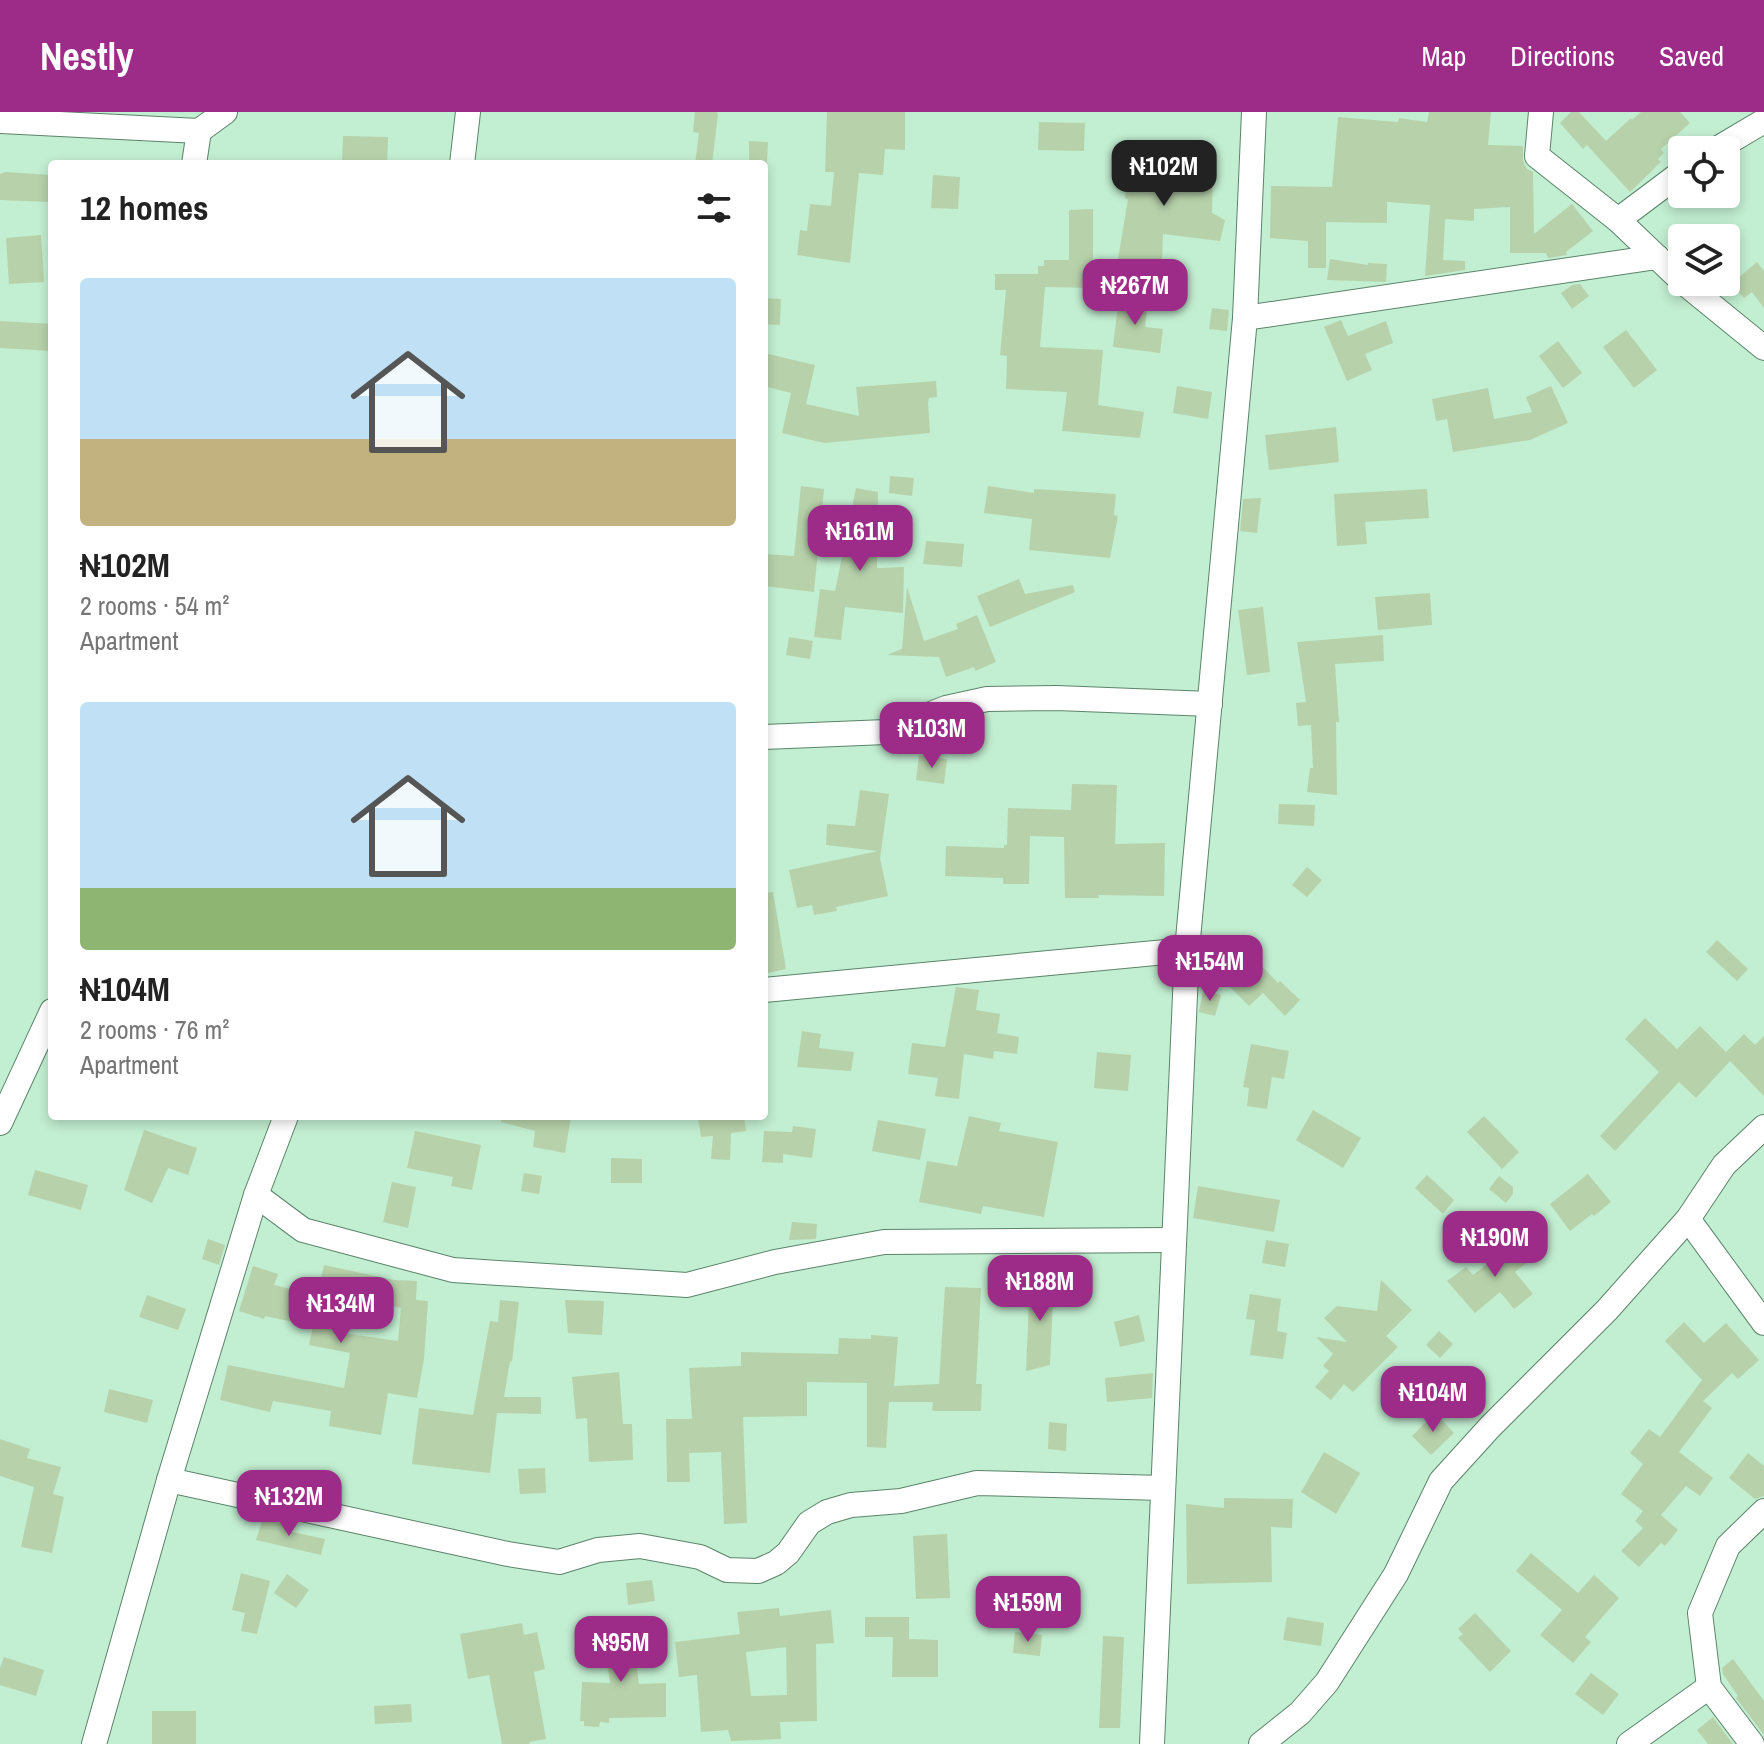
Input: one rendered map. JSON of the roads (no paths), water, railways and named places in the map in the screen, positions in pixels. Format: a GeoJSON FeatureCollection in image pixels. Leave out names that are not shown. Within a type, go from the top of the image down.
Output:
{"type":"FeatureCollection","features":[{"type":"Feature","properties":{"kind":"street"},"geometry":{"type":"LineString","coordinates":[[0,121],[199,131],[225,112]]}},
{"type":"Feature","properties":{"kind":"street"},"geometry":{"type":"LineString","coordinates":[[462,160],[468,112]]}},
{"type":"Feature","properties":{"kind":"street"},"geometry":{"type":"LineString","coordinates":[[1152,1744],[1187,950],[1245,318],[1254,112]]}},
{"type":"Feature","properties":{"kind":"street"},"geometry":{"type":"LineString","coordinates":[[1541,112],[1537,156],[1618,220],[1668,268]]}},
{"type":"Feature","properties":{"kind":"street"},"geometry":{"type":"LineString","coordinates":[[1739,136],[1764,121]]}},
{"type":"Feature","properties":{"kind":"street"},"geometry":{"type":"LineString","coordinates":[[195,160],[199,131]]}},
{"type":"Feature","properties":{"kind":"street"},"geometry":{"type":"LineString","coordinates":[[1618,220],[1668,182]]}},
{"type":"Feature","properties":{"kind":"street"},"geometry":{"type":"LineString","coordinates":[[1245,318],[1657,257]]}},
{"type":"Feature","properties":{"kind":"street"},"geometry":{"type":"LineString","coordinates":[[1699,296],[1764,348]]}},
{"type":"Feature","properties":{"kind":"street"},"geometry":{"type":"LineString","coordinates":[[768,737],[886,732],[946,708],[987,699],[1057,698],[1210,704]]}},
{"type":"Feature","properties":{"kind":"street"},"geometry":{"type":"LineString","coordinates":[[768,990],[1187,950]]}},
{"type":"Feature","properties":{"kind":"street"},"geometry":{"type":"LineString","coordinates":[[0,1123],[48,1020]]}},
{"type":"Feature","properties":{"kind":"street"},"geometry":{"type":"LineString","coordinates":[[94,1744],[169,1480],[256,1195],[284,1120]]}},
{"type":"Feature","properties":{"kind":"street"},"geometry":{"type":"LineString","coordinates":[[1261,1744],[1300,1713],[1327,1682],[1396,1574],[1441,1481],[1490,1427],[1607,1310],[1688,1219],[1724,1165],[1764,1127]]}},
{"type":"Feature","properties":{"kind":"street"},"geometry":{"type":"LineString","coordinates":[[256,1195],[303,1230],[453,1270],[687,1285],[775,1262],[884,1242],[1174,1240]]}},
{"type":"Feature","properties":{"kind":"street"},"geometry":{"type":"LineString","coordinates":[[1688,1219],[1764,1323]]}},
{"type":"Feature","properties":{"kind":"street"},"geometry":{"type":"LineString","coordinates":[[169,1480],[559,1562],[598,1550],[640,1546],[700,1557],[727,1570],[758,1571],[776,1563],[788,1553],[809,1523],[827,1512],[851,1505],[901,1501],[977,1483],[1163,1488]]}},
{"type":"Feature","properties":{"kind":"street"},"geometry":{"type":"LineString","coordinates":[[1752,1744],[1709,1687],[1700,1613],[1728,1546],[1764,1511]]}},
{"type":"Feature","properties":{"kind":"street"},"geometry":{"type":"LineString","coordinates":[[1629,1744],[1709,1687]]}}]}
